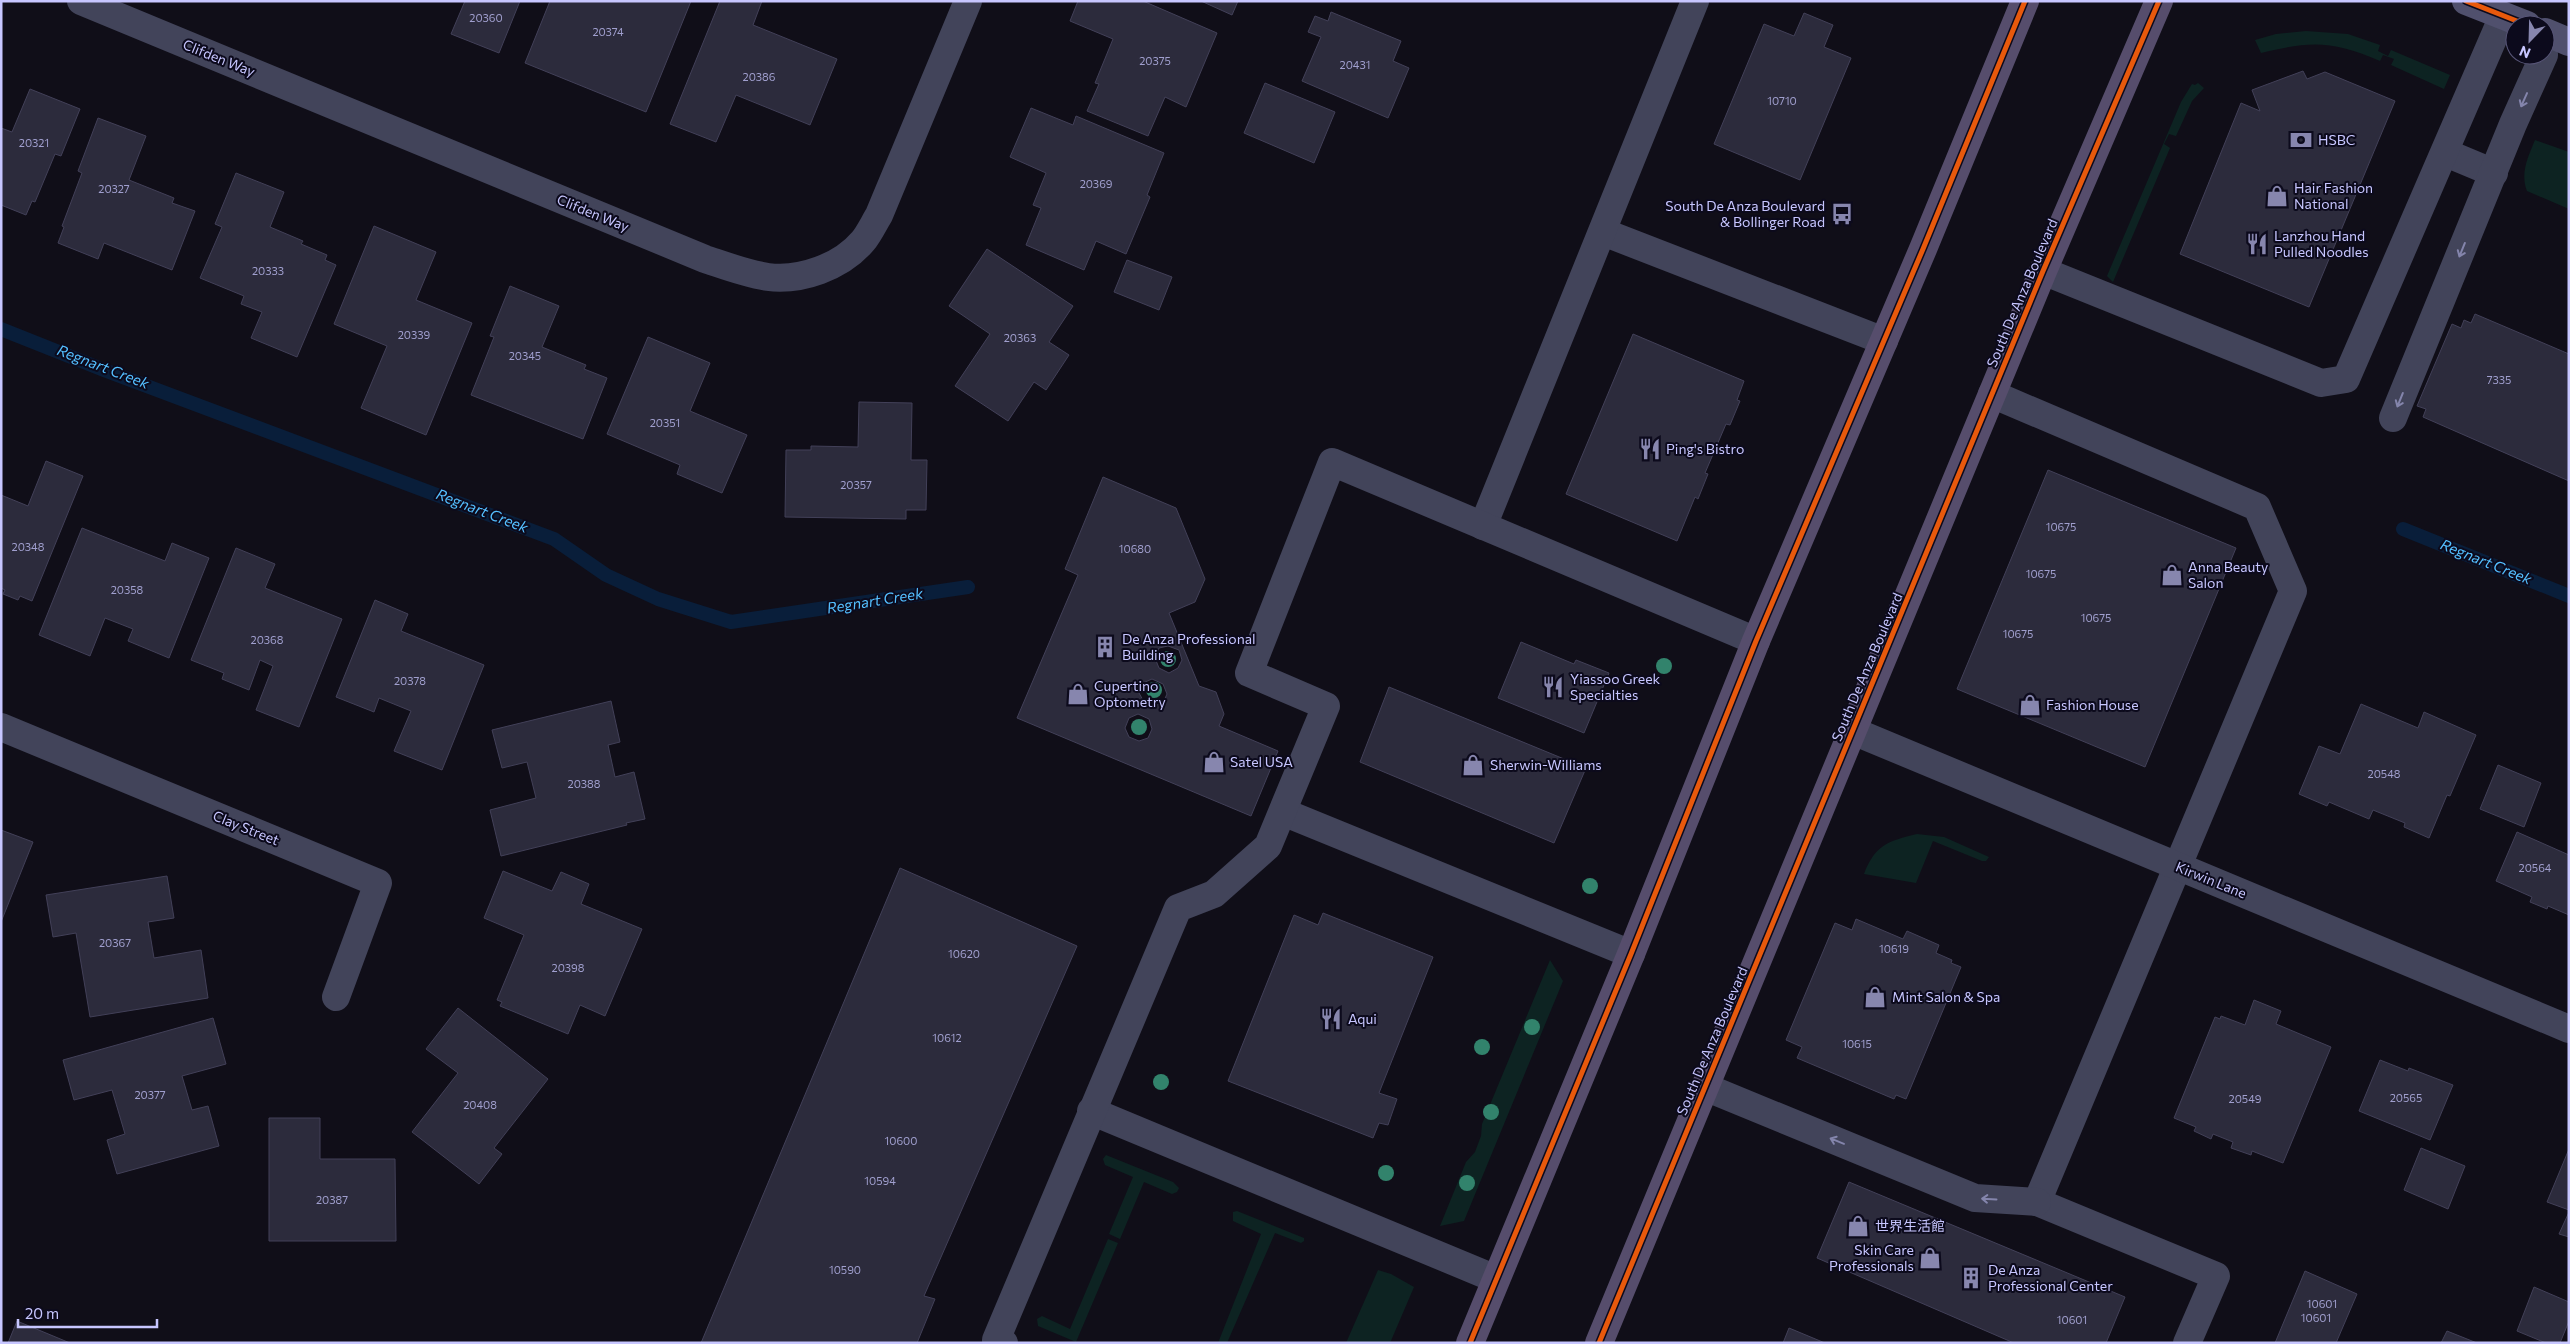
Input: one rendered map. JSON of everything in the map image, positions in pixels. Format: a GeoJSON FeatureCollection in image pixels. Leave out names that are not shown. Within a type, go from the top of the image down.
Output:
{"type":"FeatureCollection","features":[{"type":"Feature","properties":{"kind":"main road"},"geometry":{"type":"LineString","coordinates":[[1470,1343],[1631,954],[1756,641],[1884,341],[2025,1]]}},
{"type":"Feature","properties":{"kind":"main road","name":"South De Anza Boulevard"},"geometry":{"type":"LineString","coordinates":[[1599,1343],[2043,271],[2159,1]]}},
{"type":"Feature","properties":{"kind":"street","name":"Clifden Way"},"geometry":{"type":"LineString","coordinates":[[81,1],[705,259],[769,277],[796,276],[825,269],[863,241],[879,215],[968,1]]}},
{"type":"Feature","properties":{"kind":"street"},"geometry":{"type":"LineString","coordinates":[[1483,526],[1695,1]]}},
{"type":"Feature","properties":{"kind":"street"},"geometry":{"type":"LineString","coordinates":[[2466,1],[2505,16]]}},
{"type":"Feature","properties":{"kind":"street"},"geometry":{"type":"LineString","coordinates":[[2043,271],[2321,383],[2346,379],[2446,153],[2505,39]]}},
{"type":"Feature","properties":{"kind":"street"},"geometry":{"type":"LineString","coordinates":[[2393,418],[2494,174],[2542,65]]}},
{"type":"Feature","properties":{"kind":"street"},"geometry":{"type":"LineString","coordinates":[[2446,153],[2494,174]]}},
{"type":"Feature","properties":{"kind":"street"},"geometry":{"type":"LineString","coordinates":[[1603,232],[1884,341]]}},
{"type":"Feature","properties":{"kind":"street"},"geometry":{"type":"LineString","coordinates":[[1992,394],[2257,507],[2293,591],[2037,1202]]}},
{"type":"Feature","properties":{"kind":"street"},"geometry":{"type":"LineString","coordinates":[[1004,1343],[996,1340],[1178,908],[1214,894],[1268,846],[1326,706],[1250,672],[1332,462],[1756,641]]}},
{"type":"Feature","properties":{"kind":"street","name":"Clay Street"},"geometry":{"type":"LineString","coordinates":[[1,727],[378,883],[336,997]]}},
{"type":"Feature","properties":{"kind":"street","name":"Kirwin Lane"},"geometry":{"type":"LineString","coordinates":[[1853,731],[2569,1029]]}},
{"type":"Feature","properties":{"kind":"street"},"geometry":{"type":"LineString","coordinates":[[1282,812],[1631,954]]}},
{"type":"Feature","properties":{"kind":"street"},"geometry":{"type":"LineString","coordinates":[[1705,1087],[1975,1198],[2037,1202],[2216,1276],[2187,1343]]}},
{"type":"Feature","properties":{"kind":"street"},"geometry":{"type":"LineString","coordinates":[[1091,1111],[1496,1279]]}},
{"type":"Feature","properties":{"kind":"green space"},"geometry":{"type":"Polygon","coordinates":[[[2306,31],[2348,34],[2380,45],[2378,51],[2388,56],[2391,50],[2450,75],[2444,89],[2391,65],[2394,59],[2383,55],[2380,61],[2348,49],[2321,45],[2294,46],[2261,53],[2255,40],[2276,34],[2306,31]]]}},
{"type":"Feature","properties":{"kind":"green space"},"geometry":{"type":"Polygon","coordinates":[[[2198,83],[2204,88],[2192,101],[2176,136],[2169,134],[2164,144],[2170,148],[2113,282],[2107,276],[2181,102],[2192,84],[2198,83]]]}},
{"type":"Feature","properties":{"kind":"green space"},"geometry":{"type":"Polygon","coordinates":[[[2535,140],[2569,152],[2569,209],[2527,191],[2524,178],[2525,171],[2535,140]]]}},
{"type":"Feature","properties":{"kind":"green space"},"geometry":{"type":"Polygon","coordinates":[[[1917,834],[1944,837],[1989,857],[1986,861],[1982,861],[1933,841],[1916,883],[1864,874],[1868,864],[1878,850],[1890,842],[1917,834]]]}},
{"type":"Feature","properties":{"kind":"green space"},"geometry":{"type":"Polygon","coordinates":[[[1550,960],[1563,981],[1464,1221],[1440,1226],[1466,1162],[1475,1152],[1481,1136],[1482,1124],[1550,960]]]}},
{"type":"Feature","properties":{"kind":"green space"},"geometry":{"type":"Polygon","coordinates":[[[1106,1155],[1173,1182],[1179,1188],[1177,1192],[1172,1194],[1144,1182],[1120,1239],[1109,1234],[1133,1177],[1105,1165],[1103,1159],[1106,1155]]]}},
{"type":"Feature","properties":{"kind":"green space"},"geometry":{"type":"Polygon","coordinates":[[[1237,1211],[1304,1238],[1304,1241],[1301,1243],[1275,1233],[1227,1343],[1218,1343],[1261,1234],[1233,1221],[1233,1212],[1237,1211]]]}},
{"type":"Feature","properties":{"kind":"green space"},"geometry":{"type":"Polygon","coordinates":[[[1108,1239],[1118,1243],[1076,1342],[1038,1326],[1037,1319],[1042,1316],[1070,1329],[1108,1239]]]}},
{"type":"Feature","properties":{"kind":"green space"},"geometry":{"type":"Polygon","coordinates":[[[1378,1270],[1391,1274],[1414,1287],[1390,1343],[1346,1343],[1378,1270]]]}},
{"type":"Feature","properties":{"kind":"building"},"geometry":{"type":"Polygon","coordinates":[[[465,1],[520,1],[499,53],[451,34],[465,1]]]}},
{"type":"Feature","properties":{"kind":"building"},"geometry":{"type":"Polygon","coordinates":[[[550,1],[691,1],[646,112],[525,63],[550,1]]]}},
{"type":"Feature","properties":{"kind":"building"},"geometry":{"type":"Polygon","coordinates":[[[720,1],[762,1],[753,25],[837,59],[810,125],[736,95],[716,142],[670,124],[720,1]]]}},
{"type":"Feature","properties":{"kind":"building"},"geometry":{"type":"Polygon","coordinates":[[[1078,1],[1143,1],[1217,33],[1186,107],[1165,97],[1148,136],[1087,111],[1099,84],[1095,83],[1113,39],[1070,21],[1078,1]]]}},
{"type":"Feature","properties":{"kind":"building"},"geometry":{"type":"Polygon","coordinates":[[[1201,1],[1238,1],[1232,15],[1201,1]]]}},
{"type":"Feature","properties":{"kind":"building"},"geometry":{"type":"Polygon","coordinates":[[[1331,12],[1401,41],[1393,61],[1409,68],[1388,118],[1302,81],[1321,37],[1308,32],[1315,16],[1328,21],[1331,12]]]}},
{"type":"Feature","properties":{"kind":"building"},"geometry":{"type":"Polygon","coordinates":[[[1804,13],[1833,25],[1824,47],[1851,58],[1800,180],[1714,144],[1764,24],[1794,36],[1804,13]]]}},
{"type":"Feature","properties":{"kind":"building"},"geometry":{"type":"Polygon","coordinates":[[[2303,71],[2307,79],[2325,72],[2395,101],[2309,307],[2180,254],[2241,103],[2260,111],[2252,90],[2303,71]]]}},
{"type":"Feature","properties":{"kind":"building"},"geometry":{"type":"Polygon","coordinates":[[[1265,83],[1335,112],[1314,163],[1244,133],[1265,83]]]}},
{"type":"Feature","properties":{"kind":"building"},"geometry":{"type":"Polygon","coordinates":[[[30,89],[80,109],[61,156],[55,154],[35,202],[32,201],[26,215],[1,205],[1,128],[12,132],[30,89]]]}},
{"type":"Feature","properties":{"kind":"building"},"geometry":{"type":"Polygon","coordinates":[[[1031,108],[1073,125],[1076,116],[1164,153],[1147,195],[1150,197],[1126,254],[1096,241],[1084,270],[1026,245],[1041,208],[1033,205],[1046,173],[1010,157],[1031,108]]]}},
{"type":"Feature","properties":{"kind":"building"},"geometry":{"type":"Polygon","coordinates":[[[98,118],[146,136],[129,180],[174,198],[172,203],[195,211],[172,270],[104,243],[98,259],[58,243],[64,227],[62,226],[82,173],[78,171],[98,118]]]}},
{"type":"Feature","properties":{"kind":"building"},"geometry":{"type":"Polygon","coordinates":[[[236,173],[284,192],[270,227],[303,241],[301,244],[327,255],[325,260],[336,265],[297,357],[251,338],[262,312],[241,304],[244,296],[200,278],[222,227],[215,224],[236,173]]]}},
{"type":"Feature","properties":{"kind":"building"},"geometry":{"type":"Polygon","coordinates":[[[374,226],[436,252],[416,300],[472,323],[426,435],[361,408],[387,346],[334,324],[374,226]]]}},
{"type":"Feature","properties":{"kind":"building"},"geometry":{"type":"Polygon","coordinates":[[[987,249],[1073,306],[1049,342],[1069,355],[1046,390],[1034,382],[1008,421],[955,386],[990,334],[949,306],[987,249]]]}},
{"type":"Feature","properties":{"kind":"building"},"geometry":{"type":"Polygon","coordinates":[[[1127,260],[1172,277],[1159,310],[1114,292],[1127,260]]]}},
{"type":"Feature","properties":{"kind":"building"},"geometry":{"type":"Polygon","coordinates":[[[510,286],[559,306],[542,347],[586,365],[584,369],[607,378],[583,439],[471,395],[494,337],[490,336],[510,286]]]}},
{"type":"Feature","properties":{"kind":"building"},"geometry":{"type":"Polygon","coordinates":[[[2475,314],[2569,354],[2569,481],[2423,417],[2426,409],[2417,406],[2452,324],[2461,328],[2464,320],[2471,323],[2475,314]]]}},
{"type":"Feature","properties":{"kind":"building","name":"Ping's Bistro"},"geometry":{"type":"Polygon","coordinates":[[[1633,334],[1744,381],[1737,400],[1740,401],[1730,425],[1726,424],[1705,473],[1708,474],[1698,499],[1695,497],[1677,541],[1566,494],[1633,334]]]}},
{"type":"Feature","properties":{"kind":"building"},"geometry":{"type":"Polygon","coordinates":[[[648,337],[710,363],[690,411],[747,435],[722,493],[677,474],[680,465],[607,434],[648,337]]]}},
{"type":"Feature","properties":{"kind":"building"},"geometry":{"type":"Polygon","coordinates":[[[859,402],[912,403],[911,460],[927,460],[926,510],[906,510],[906,519],[785,517],[786,450],[811,450],[811,446],[858,447],[859,402]]]}},
{"type":"Feature","properties":{"kind":"building"},"geometry":{"type":"Polygon","coordinates":[[[46,461],[83,476],[32,601],[20,596],[18,600],[3,594],[5,590],[1,588],[1,495],[28,506],[46,461]]]}},
{"type":"Feature","properties":{"kind":"building"},"geometry":{"type":"Polygon","coordinates":[[[2048,470],[2236,548],[2145,767],[1957,689],[2048,470]]]}},
{"type":"Feature","properties":{"kind":"building","name":"De Anza Professional Building"},"geometry":{"type":"Polygon","coordinates":[[[1103,477],[1176,508],[1205,579],[1195,602],[1169,613],[1199,686],[1216,692],[1224,714],[1219,726],[1278,751],[1251,816],[1017,718],[1078,575],[1065,569],[1103,477]],[[1168,646],[1159,648],[1155,658],[1159,668],[1169,673],[1178,668],[1182,660],[1179,650],[1168,646]],[[1152,679],[1143,683],[1139,693],[1144,702],[1154,706],[1163,703],[1167,694],[1163,684],[1152,679]],[[1138,714],[1129,718],[1125,728],[1129,737],[1139,741],[1148,738],[1152,729],[1149,719],[1138,714]]]}},
{"type":"Feature","properties":{"kind":"building"},"geometry":{"type":"Polygon","coordinates":[[[82,528],[165,561],[172,543],[209,558],[169,658],[128,641],[133,629],[105,618],[90,656],[39,635],[82,528]]]}},
{"type":"Feature","properties":{"kind":"building"},"geometry":{"type":"Polygon","coordinates":[[[236,548],[275,564],[265,588],[342,619],[299,727],[256,710],[273,666],[260,660],[249,690],[222,679],[224,673],[191,660],[236,548]]]}},
{"type":"Feature","properties":{"kind":"building"},"geometry":{"type":"Polygon","coordinates":[[[375,600],[408,614],[401,631],[484,665],[442,770],[394,751],[411,711],[379,698],[374,712],[336,697],[375,600]]]}},
{"type":"Feature","properties":{"kind":"building","name":"Yiassoo Greek Specialties"},"geometry":{"type":"Polygon","coordinates":[[[1521,642],[1574,664],[1576,660],[1609,673],[1584,733],[1498,698],[1521,642]]]}},
{"type":"Feature","properties":{"kind":"building","name":"Sherwin-Williams"},"geometry":{"type":"Polygon","coordinates":[[[1389,687],[1586,768],[1554,843],[1360,762],[1389,687]]]}},
{"type":"Feature","properties":{"kind":"building"},"geometry":{"type":"Polygon","coordinates":[[[611,701],[620,742],[608,745],[615,777],[634,772],[645,819],[501,856],[490,810],[536,798],[527,762],[502,768],[492,730],[611,701]]]}},
{"type":"Feature","properties":{"kind":"building"},"geometry":{"type":"Polygon","coordinates":[[[2361,704],[2418,728],[2424,712],[2476,735],[2450,796],[2447,795],[2429,838],[2404,827],[2405,823],[2373,810],[2369,819],[2329,802],[2327,806],[2299,794],[2319,746],[2340,754],[2361,704]]]}},
{"type":"Feature","properties":{"kind":"building"},"geometry":{"type":"Polygon","coordinates":[[[2498,765],[2541,783],[2524,827],[2480,809],[2498,765]]]}},
{"type":"Feature","properties":{"kind":"building"},"geometry":{"type":"Polygon","coordinates":[[[1,830],[33,842],[1,922],[1,830]]]}},
{"type":"Feature","properties":{"kind":"building"},"geometry":{"type":"Polygon","coordinates":[[[2517,832],[2569,855],[2569,915],[2548,906],[2547,909],[2530,902],[2532,897],[2496,881],[2517,832]]]}},
{"type":"Feature","properties":{"kind":"building"},"geometry":{"type":"Polygon","coordinates":[[[900,868],[1077,946],[924,1296],[935,1299],[917,1343],[701,1343],[900,868]]]}},
{"type":"Feature","properties":{"kind":"building"},"geometry":{"type":"Polygon","coordinates":[[[503,871],[552,891],[561,872],[589,884],[581,904],[642,929],[605,1016],[580,1005],[568,1034],[500,1006],[502,1002],[497,1000],[524,935],[484,918],[503,871]]]}},
{"type":"Feature","properties":{"kind":"building"},"geometry":{"type":"Polygon","coordinates":[[[167,876],[174,918],[148,922],[154,958],[201,950],[208,998],[90,1017],[76,933],[53,937],[46,895],[167,876]]]}},
{"type":"Feature","properties":{"kind":"building","name":"Aqui"},"geometry":{"type":"Polygon","coordinates":[[[1323,913],[1433,957],[1379,1093],[1397,1099],[1388,1125],[1379,1123],[1373,1138],[1228,1081],[1294,915],[1318,925],[1323,913]]]}},
{"type":"Feature","properties":{"kind":"building"},"geometry":{"type":"Polygon","coordinates":[[[1856,919],[1903,939],[1907,931],[1939,945],[1936,953],[1952,960],[1951,963],[1961,967],[1906,1099],[1896,1095],[1894,1099],[1797,1058],[1802,1047],[1786,1040],[1835,923],[1852,930],[1856,919]]]}},
{"type":"Feature","properties":{"kind":"building"},"geometry":{"type":"Polygon","coordinates":[[[2254,1000],[2281,1011],[2276,1024],[2331,1047],[2283,1163],[2252,1151],[2251,1155],[2231,1148],[2233,1142],[2213,1134],[2211,1139],[2194,1131],[2196,1127],[2174,1118],[2215,1017],[2220,1019],[2221,1016],[2245,1025],[2254,1000]]]}},
{"type":"Feature","properties":{"kind":"building"},"geometry":{"type":"Polygon","coordinates":[[[458,1008],[548,1079],[494,1148],[502,1154],[479,1184],[412,1132],[458,1073],[426,1049],[458,1008]]]}},
{"type":"Feature","properties":{"kind":"building"},"geometry":{"type":"Polygon","coordinates":[[[213,1018],[226,1064],[182,1076],[192,1110],[208,1106],[219,1146],[117,1174],[107,1140],[125,1134],[112,1090],[74,1100],[63,1060],[213,1018]]]}},
{"type":"Feature","properties":{"kind":"building"},"geometry":{"type":"Polygon","coordinates":[[[2380,1060],[2408,1071],[2409,1068],[2453,1085],[2430,1140],[2359,1111],[2380,1060]]]}},
{"type":"Feature","properties":{"kind":"building"},"geometry":{"type":"Polygon","coordinates":[[[269,1118],[320,1118],[320,1159],[395,1159],[396,1241],[269,1241],[269,1118]]]}},
{"type":"Feature","properties":{"kind":"building"},"geometry":{"type":"Polygon","coordinates":[[[2421,1148],[2465,1166],[2448,1209],[2404,1190],[2421,1148]]]}},
{"type":"Feature","properties":{"kind":"building"},"geometry":{"type":"Polygon","coordinates":[[[2569,1149],[2569,1210],[2547,1202],[2569,1149]]]}},
{"type":"Feature","properties":{"kind":"building","name":"De Anza Professional Center"},"geometry":{"type":"Polygon","coordinates":[[[1849,1182],[2125,1297],[2106,1343],[2014,1343],[1817,1258],[1849,1182]]]}},
{"type":"Feature","properties":{"kind":"building"},"geometry":{"type":"Polygon","coordinates":[[[2569,1212],[2569,1237],[2559,1234],[2569,1212]]]}},
{"type":"Feature","properties":{"kind":"building"},"geometry":{"type":"Polygon","coordinates":[[[2305,1271],[2357,1294],[2336,1343],[2275,1343],[2305,1271]]]}},
{"type":"Feature","properties":{"kind":"building"},"geometry":{"type":"Polygon","coordinates":[[[2534,1287],[2569,1302],[2569,1321],[2560,1343],[2546,1343],[2517,1331],[2534,1287]]]}},
{"type":"Feature","properties":{"kind":"building"},"geometry":{"type":"Polygon","coordinates":[[[17,1321],[70,1343],[8,1343],[17,1321]]]}},
{"type":"Feature","properties":{"kind":"building"},"geometry":{"type":"Polygon","coordinates":[[[1789,1328],[1825,1343],[1783,1343],[1789,1328]]]}},
{"type":"Feature","properties":{"kind":"building"},"geometry":{"type":"Polygon","coordinates":[[[2447,1331],[2477,1343],[2441,1343],[2447,1331]]]}},
{"type":"Feature","properties":{"kind":"waterway","name":"Regnart Creek"},"geometry":{"type":"LineString","coordinates":[[1,329],[104,370],[554,539],[606,575],[658,599],[731,622],[968,587]]}},
{"type":"Feature","properties":{"kind":"waterway","name":"Regnart Creek"},"geometry":{"type":"LineString","coordinates":[[2403,529],[2569,596]]}},
{"type":"Feature","properties":{"kind":"cycle path"},"geometry":{"type":"LineString","coordinates":[[1470,1343],[1631,954],[1756,641],[1923,249],[2025,1]]}},
{"type":"Feature","properties":{"kind":"cycle path"},"geometry":{"type":"LineString","coordinates":[[1599,1343],[2043,271],[2159,1]]}},
{"type":"Feature","properties":{"kind":"cycle path"},"geometry":{"type":"LineString","coordinates":[[2466,1],[2505,16]]}},
{"type":"Feature","properties":{"kind":"place","name":"HSBC"},"geometry":{"type":"Point","coordinates":[2301,140]}},
{"type":"Feature","properties":{"kind":"place","name":"Hair Fashion National"},"geometry":{"type":"Point","coordinates":[2277,196]}},
{"type":"Feature","properties":{"kind":"place","name":"South De Anza Boulevard & Bollinger Road"},"geometry":{"type":"Point","coordinates":[1842,214]}},
{"type":"Feature","properties":{"kind":"place","name":"Lanzhou Hand Pulled Noodles"},"geometry":{"type":"Point","coordinates":[2257,244]}},
{"type":"Feature","properties":{"kind":"place","name":"Ping's Bistro"},"geometry":{"type":"Point","coordinates":[1650,449]}},
{"type":"Feature","properties":{"kind":"place","name":"Anna Beauty Salon"},"geometry":{"type":"Point","coordinates":[2172,575]}},
{"type":"Feature","properties":{"kind":"place","name":"De Anza Professional Building"},"geometry":{"type":"Point","coordinates":[1105,647]}},
{"type":"Feature","properties":{"kind":"place","name":"Yiassoo Greek Specialties"},"geometry":{"type":"Point","coordinates":[1553,687]}},
{"type":"Feature","properties":{"kind":"place","name":"Cupertino Optometry"},"geometry":{"type":"Point","coordinates":[1078,694]}},
{"type":"Feature","properties":{"kind":"place","name":"Fashion House"},"geometry":{"type":"Point","coordinates":[2030,705]}},
{"type":"Feature","properties":{"kind":"place","name":"Satel USA"},"geometry":{"type":"Point","coordinates":[1214,762]}},
{"type":"Feature","properties":{"kind":"place","name":"Sherwin-Williams"},"geometry":{"type":"Point","coordinates":[1473,765]}},
{"type":"Feature","properties":{"kind":"place","name":"Mint Salon & Spa"},"geometry":{"type":"Point","coordinates":[1875,997]}},
{"type":"Feature","properties":{"kind":"place","name":"Aqui"},"geometry":{"type":"Point","coordinates":[1331,1019]}},
{"type":"Feature","properties":{"kind":"place","name":"世界生活館"},"geometry":{"type":"Point","coordinates":[1858,1226]}},
{"type":"Feature","properties":{"kind":"place","name":"Skin Care Professionals"},"geometry":{"type":"Point","coordinates":[1930,1258]}},
{"type":"Feature","properties":{"kind":"place","name":"De Anza Professional Center"},"geometry":{"type":"Point","coordinates":[1971,1278]}}]}
